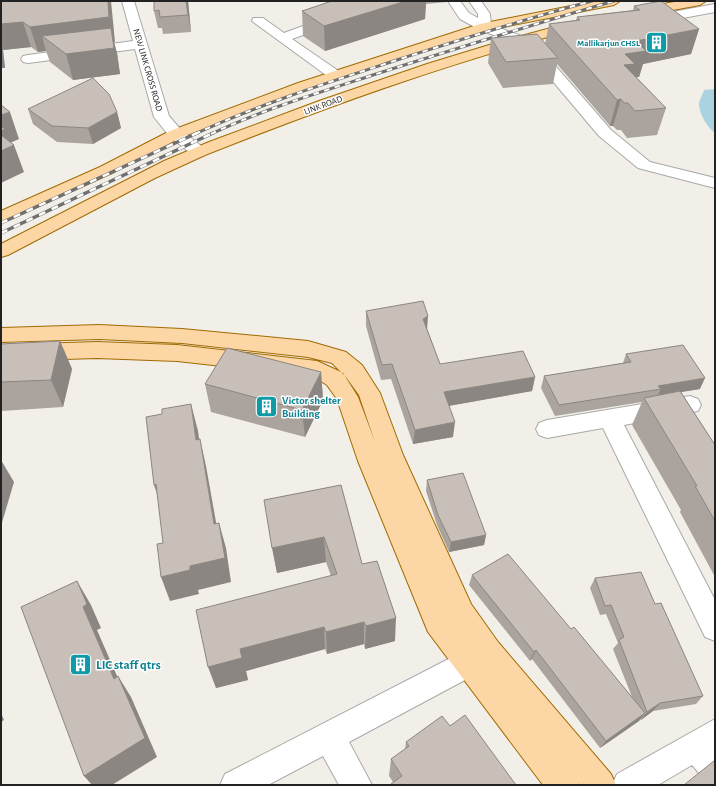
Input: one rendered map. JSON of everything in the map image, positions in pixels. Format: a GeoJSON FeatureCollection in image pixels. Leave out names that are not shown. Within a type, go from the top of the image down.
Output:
{"type":"FeatureCollection","features":[{"type":"Feature","properties":{"kind":"main road"},"geometry":{"type":"LineString","coordinates":[[1,218],[106,170],[176,134],[335,75],[486,27],[614,1]]}},
{"type":"Feature","properties":{"kind":"main road"},"geometry":{"type":"LineString","coordinates":[[626,15],[700,1]]}},
{"type":"Feature","properties":{"kind":"main road","name":"LINK ROAD"},"geometry":{"type":"LineString","coordinates":[[1,251],[171,164],[199,152],[338,99],[440,64],[522,41]]}},
{"type":"Feature","properties":{"kind":"main road"},"geometry":{"type":"LineString","coordinates":[[1,335],[99,332],[182,336],[308,349],[339,357],[354,371],[369,393],[391,455],[461,613],[488,652],[600,785]]}},
{"type":"Feature","properties":{"kind":"main road"},"geometry":{"type":"LineString","coordinates":[[1,354],[97,350],[177,353],[317,369],[334,380],[347,398],[370,461],[438,623],[563,785]]}},
{"type":"Feature","properties":{"kind":"street","name":"NEW LINK CROSS ROAD"},"geometry":{"type":"LineString","coordinates":[[128,1],[162,117],[176,134],[199,152]]}},
{"type":"Feature","properties":{"kind":"street"},"geometry":{"type":"LineString","coordinates":[[283,38],[370,6],[362,1]]}},
{"type":"Feature","properties":{"kind":"street"},"geometry":{"type":"LineString","coordinates":[[454,1],[464,16],[486,27],[522,41],[605,133],[644,165],[715,183]]}},
{"type":"Feature","properties":{"kind":"street"},"geometry":{"type":"LineString","coordinates":[[475,1],[484,14],[486,27]]}},
{"type":"Feature","properties":{"kind":"street"},"geometry":{"type":"LineString","coordinates":[[510,21],[603,1]]}},
{"type":"Feature","properties":{"kind":"street"},"geometry":{"type":"LineString","coordinates":[[637,23],[715,8]]}},
{"type":"Feature","properties":{"kind":"street"},"geometry":{"type":"LineString","coordinates":[[258,20],[335,75]]}},
{"type":"Feature","properties":{"kind":"street"},"geometry":{"type":"LineString","coordinates":[[522,41],[590,27]]}},
{"type":"Feature","properties":{"kind":"street"},"geometry":{"type":"LineString","coordinates":[[28,59],[140,44]]}},
{"type":"Feature","properties":{"kind":"street"},"geometry":{"type":"LineString","coordinates":[[547,429],[690,405]]}},
{"type":"Feature","properties":{"kind":"street"},"geometry":{"type":"LineString","coordinates":[[610,419],[715,628]]}},
{"type":"Feature","properties":{"kind":"street"},"geometry":{"type":"LineString","coordinates":[[245,783],[329,736],[468,663]]}},
{"type":"Feature","properties":{"kind":"street"},"geometry":{"type":"LineString","coordinates":[[329,736],[356,785]]}},
{"type":"Feature","properties":{"kind":"street"},"geometry":{"type":"LineString","coordinates":[[628,785],[705,740],[715,768]]}},
{"type":"Feature","properties":{"kind":"water"},"geometry":{"type":"Polygon","coordinates":[[[715,89],[715,133],[709,128],[704,120],[699,105],[704,90],[715,89]]]}},
{"type":"Feature","properties":{"kind":"building"},"geometry":{"type":"Polygon","coordinates":[[[1,1],[108,1],[109,17],[30,27],[23,22],[1,24],[1,1]]]}},
{"type":"Feature","properties":{"kind":"building"},"geometry":{"type":"Polygon","coordinates":[[[154,1],[186,1],[188,15],[160,17],[159,10],[154,11],[154,1]]]}},
{"type":"Feature","properties":{"kind":"building"},"geometry":{"type":"Polygon","coordinates":[[[332,1],[406,1],[324,26],[302,11],[332,1]]]}},
{"type":"Feature","properties":{"kind":"building"},"geometry":{"type":"Polygon","coordinates":[[[661,1],[699,29],[636,41],[646,51],[625,54],[635,64],[624,65],[666,108],[635,111],[628,103],[624,103],[621,99],[617,100],[549,24],[580,20],[577,17],[640,10],[634,6],[661,1]]]}},
{"type":"Feature","properties":{"kind":"building"},"geometry":{"type":"Polygon","coordinates":[[[111,28],[114,48],[66,54],[42,36],[111,28]]]}},
{"type":"Feature","properties":{"kind":"building"},"geometry":{"type":"Polygon","coordinates":[[[537,34],[558,58],[506,62],[491,38],[537,34]]]}},
{"type":"Feature","properties":{"kind":"building"},"geometry":{"type":"Polygon","coordinates":[[[93,78],[109,94],[117,112],[88,128],[52,126],[28,109],[93,78]]]}},
{"type":"Feature","properties":{"kind":"building"},"geometry":{"type":"Polygon","coordinates":[[[1,105],[10,112],[1,115],[1,105]]]}},
{"type":"Feature","properties":{"kind":"building"},"geometry":{"type":"Polygon","coordinates":[[[1,135],[14,145],[1,151],[1,135]]]}},
{"type":"Feature","properties":{"kind":"building"},"geometry":{"type":"Polygon","coordinates":[[[423,301],[428,316],[423,319],[440,364],[523,351],[535,377],[444,392],[455,422],[415,430],[392,364],[382,365],[366,311],[423,301]]]}},
{"type":"Feature","properties":{"kind":"building"},"geometry":{"type":"Polygon","coordinates":[[[60,341],[51,380],[1,382],[1,344],[60,341]]]}},
{"type":"Feature","properties":{"kind":"building"},"geometry":{"type":"Polygon","coordinates":[[[683,345],[705,378],[658,386],[661,389],[559,405],[544,376],[631,362],[626,354],[683,345]]]}},
{"type":"Feature","properties":{"kind":"building"},"geometry":{"type":"Polygon","coordinates":[[[227,348],[321,372],[302,410],[205,384],[227,348]]]}},
{"type":"Feature","properties":{"kind":"building"},"geometry":{"type":"Polygon","coordinates":[[[680,391],[715,445],[715,521],[695,486],[697,486],[644,398],[680,391]]]}},
{"type":"Feature","properties":{"kind":"building"},"geometry":{"type":"Polygon","coordinates":[[[191,404],[196,440],[200,439],[214,524],[219,523],[225,558],[190,566],[190,570],[161,577],[157,544],[163,543],[146,417],[162,414],[162,409],[191,404]]]}},
{"type":"Feature","properties":{"kind":"building"},"geometry":{"type":"Polygon","coordinates":[[[463,473],[486,535],[451,542],[438,515],[427,480],[463,473]]]}},
{"type":"Feature","properties":{"kind":"building"},"geometry":{"type":"Polygon","coordinates":[[[341,485],[362,564],[377,561],[396,618],[366,626],[364,622],[326,632],[324,627],[240,649],[242,658],[208,667],[196,610],[337,574],[324,537],[272,548],[264,500],[341,485]]]}},
{"type":"Feature","properties":{"kind":"building"},"geometry":{"type":"Polygon","coordinates":[[[508,554],[571,629],[574,627],[645,713],[606,741],[536,650],[534,652],[472,575],[508,554]]]}},
{"type":"Feature","properties":{"kind":"building"},"geometry":{"type":"Polygon","coordinates":[[[641,572],[655,604],[661,603],[703,696],[660,703],[647,712],[619,640],[624,637],[611,605],[605,606],[595,578],[641,572]]]}},
{"type":"Feature","properties":{"kind":"building","name":"LIC staff qtrs"},"geometry":{"type":"Polygon","coordinates":[[[77,581],[87,604],[83,607],[114,679],[118,676],[145,738],[84,776],[21,607],[77,581]]]}},
{"type":"Feature","properties":{"kind":"building"},"geometry":{"type":"Polygon","coordinates":[[[465,715],[516,785],[391,784],[402,776],[391,759],[409,746],[406,742],[442,716],[450,726],[465,715]]]}},
{"type":"Feature","properties":{"kind":"building"},"geometry":{"type":"Polygon","coordinates":[[[715,760],[715,785],[684,785],[715,760]]]}},
{"type":"Feature","properties":{"kind":"railway"},"geometry":{"type":"LineString","coordinates":[[195,134],[246,112],[324,84],[497,28],[592,1]]}},
{"type":"Feature","properties":{"kind":"railway"},"geometry":{"type":"LineString","coordinates":[[211,134],[251,117],[314,94],[614,1]]}},
{"type":"Feature","properties":{"kind":"railway"},"geometry":{"type":"LineString","coordinates":[[1,223],[197,133]]}},
{"type":"Feature","properties":{"kind":"railway"},"geometry":{"type":"LineString","coordinates":[[1,233],[213,133]]}},
{"type":"Feature","properties":{"kind":"place","name":"Mallikarjun CHSL"},"geometry":{"type":"Point","coordinates":[656,43]}},
{"type":"Feature","properties":{"kind":"place","name":"Victor shelter Building"},"geometry":{"type":"Point","coordinates":[267,406]}},
{"type":"Feature","properties":{"kind":"place","name":"LIC staff qtrs"},"geometry":{"type":"Point","coordinates":[81,664]}}]}
